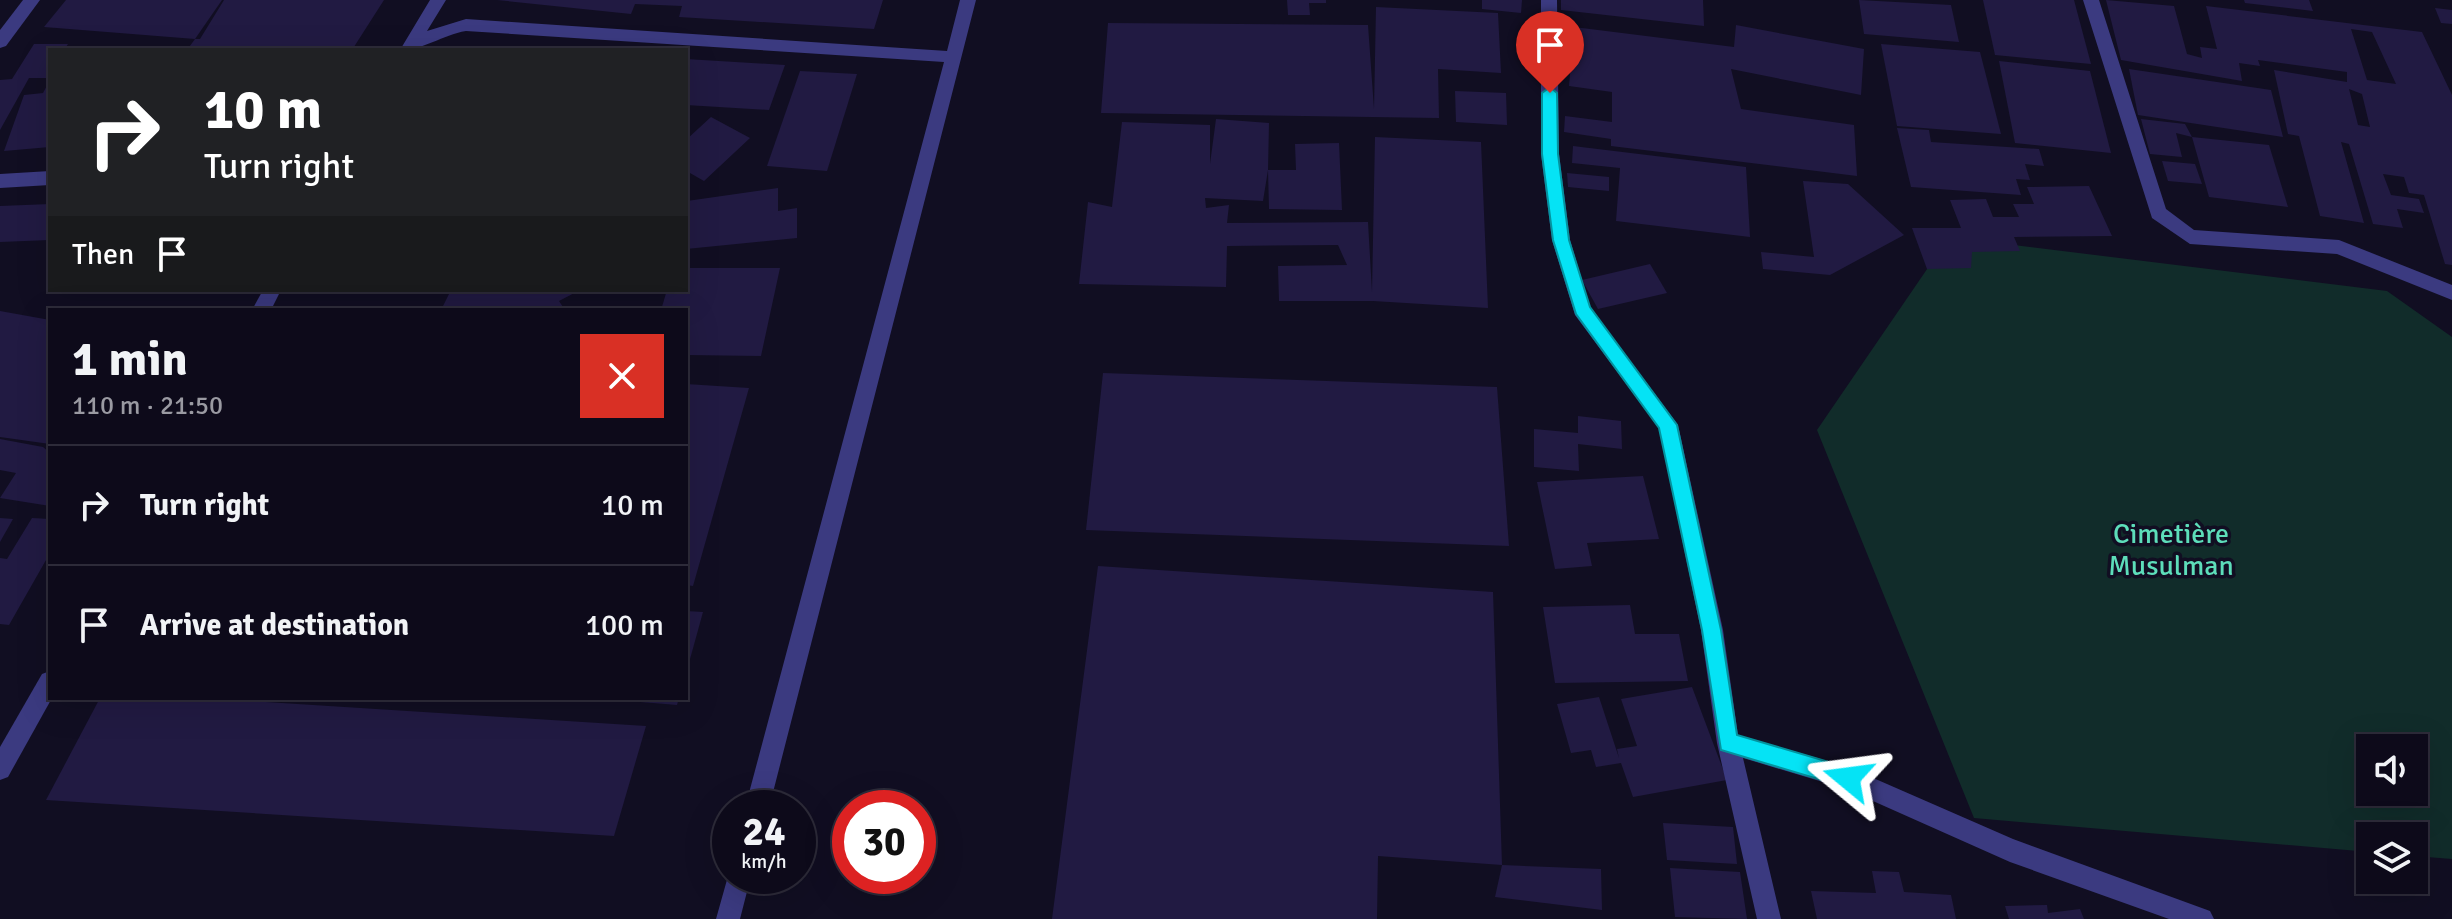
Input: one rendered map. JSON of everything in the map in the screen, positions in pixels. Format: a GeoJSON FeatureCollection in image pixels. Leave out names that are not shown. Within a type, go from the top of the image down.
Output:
{"type":"FeatureCollection","features":[{"type":"Feature","properties":{"kind":"street"},"geometry":{"type":"LineString","coordinates":[[0,42],[32,0]]}},
{"type":"Feature","properties":{"kind":"street"},"geometry":{"type":"LineString","coordinates":[[407,48],[438,0]]}},
{"type":"Feature","properties":{"kind":"street"},"geometry":{"type":"LineString","coordinates":[[762,790],[968,0]]}},
{"type":"Feature","properties":{"kind":"street"},"geometry":{"type":"LineString","coordinates":[[1549,0],[1550,154],[1561,240],[1582,310],[1668,425],[1712,630],[1728,743],[1769,919]]}},
{"type":"Feature","properties":{"kind":"street"},"geometry":{"type":"LineString","coordinates":[[2091,0],[2158,213],[2190,237],[2339,247],[2452,293]]}},
{"type":"Feature","properties":{"kind":"street"},"geometry":{"type":"LineString","coordinates":[[408,48],[445,29],[466,25],[955,57]]}},
{"type":"Feature","properties":{"kind":"street"},"geometry":{"type":"LineString","coordinates":[[0,181],[48,178]]}},
{"type":"Feature","properties":{"kind":"street"},"geometry":{"type":"LineString","coordinates":[[0,769],[48,685]]}},
{"type":"Feature","properties":{"kind":"street"},"geometry":{"type":"LineString","coordinates":[[1728,743],[1848,778],[2010,850],[2202,919]]}},
{"type":"Feature","properties":{"kind":"street"},"geometry":{"type":"LineString","coordinates":[[728,919],[734,894]]}},
{"type":"Feature","properties":{"kind":"green space","name":"Cimetière Musulman"},"geometry":{"type":"Polygon","coordinates":[[[1949,237],[2387,291],[2452,337],[2452,859],[2428,857],[2428,822],[2356,822],[2356,851],[1974,818],[1817,430],[1949,237]]]}},
{"type":"Feature","properties":{"kind":"building"},"geometry":{"type":"Polygon","coordinates":[[[66,0],[222,0],[195,39],[44,27],[66,0]]]}},
{"type":"Feature","properties":{"kind":"building"},"geometry":{"type":"Polygon","coordinates":[[[224,0],[384,0],[353,48],[188,48],[195,39],[200,39],[224,0]]]}},
{"type":"Feature","properties":{"kind":"building"},"geometry":{"type":"Polygon","coordinates":[[[497,0],[883,0],[874,29],[679,17],[682,6],[635,4],[631,14],[497,0]]]}},
{"type":"Feature","properties":{"kind":"building"},"geometry":{"type":"Polygon","coordinates":[[[1287,0],[1326,0],[1326,3],[1309,3],[1310,15],[1288,15],[1287,0]]]}},
{"type":"Feature","properties":{"kind":"building"},"geometry":{"type":"Polygon","coordinates":[[[1482,0],[1522,0],[1521,13],[1482,9],[1482,0]]]}},
{"type":"Feature","properties":{"kind":"building"},"geometry":{"type":"Polygon","coordinates":[[[1561,0],[1703,0],[1704,26],[1561,10],[1561,0]]]}},
{"type":"Feature","properties":{"kind":"building"},"geometry":{"type":"Polygon","coordinates":[[[1859,0],[1951,5],[1959,42],[1864,34],[1859,0]]]}},
{"type":"Feature","properties":{"kind":"building"},"geometry":{"type":"Polygon","coordinates":[[[1983,0],[2074,0],[2091,64],[1995,55],[1983,0]]]}},
{"type":"Feature","properties":{"kind":"building"},"geometry":{"type":"Polygon","coordinates":[[[2106,0],[2174,6],[2187,54],[2202,58],[2200,47],[2217,49],[2206,6],[2422,32],[2452,95],[2452,265],[2445,264],[2424,195],[2409,193],[2404,177],[2383,174],[2391,195],[2419,199],[2424,213],[2397,209],[2403,228],[2373,224],[2349,144],[2341,142],[2364,223],[2320,216],[2299,136],[2288,134],[2274,70],[2347,82],[2347,72],[2258,60],[2260,66],[2239,63],[2242,81],[2121,60],[2106,0]],[[2351,29],[2367,80],[2396,84],[2372,32],[2351,29]],[[2349,89],[2358,125],[2370,127],[2362,94],[2349,89]]]}},
{"type":"Feature","properties":{"kind":"building"},"geometry":{"type":"Polygon","coordinates":[[[2244,0],[2309,0],[2313,11],[2245,3],[2244,0]]]}},
{"type":"Feature","properties":{"kind":"building"},"geometry":{"type":"Polygon","coordinates":[[[1376,7],[1498,13],[1501,73],[1438,69],[1439,118],[1101,113],[1108,23],[1368,25],[1374,109],[1376,7]]]}},
{"type":"Feature","properties":{"kind":"building"},"geometry":{"type":"Polygon","coordinates":[[[2435,8],[2452,10],[2452,24],[2441,23],[2435,8]]]}},
{"type":"Feature","properties":{"kind":"building"},"geometry":{"type":"Polygon","coordinates":[[[1736,25],[1864,49],[1861,95],[1731,69],[1741,109],[1854,125],[1857,176],[1611,146],[1611,139],[1564,132],[1565,116],[1612,122],[1612,92],[1569,86],[1574,27],[1734,47],[1736,25]]]}},
{"type":"Feature","properties":{"kind":"building"},"geometry":{"type":"Polygon","coordinates":[[[34,44],[68,44],[65,48],[48,48],[48,78],[29,78],[0,130],[0,80],[12,79],[34,44]]]}},
{"type":"Feature","properties":{"kind":"building"},"geometry":{"type":"Polygon","coordinates":[[[1881,44],[1980,52],[2001,134],[1897,126],[1881,44]]]}},
{"type":"Feature","properties":{"kind":"building"},"geometry":{"type":"Polygon","coordinates":[[[688,59],[785,65],[769,110],[688,105],[688,59]]]}},
{"type":"Feature","properties":{"kind":"building"},"geometry":{"type":"Polygon","coordinates":[[[1999,61],[2090,71],[2111,153],[2015,143],[1999,61]]]}},
{"type":"Feature","properties":{"kind":"building"},"geometry":{"type":"Polygon","coordinates":[[[2129,69],[2271,90],[2283,137],[2138,115],[2129,69]]]}},
{"type":"Feature","properties":{"kind":"building"},"geometry":{"type":"Polygon","coordinates":[[[800,71],[857,74],[827,171],[767,166],[800,71]]]}},
{"type":"Feature","properties":{"kind":"building"},"geometry":{"type":"Polygon","coordinates":[[[48,84],[48,147],[4,151],[24,95],[43,93],[48,84]]]}},
{"type":"Feature","properties":{"kind":"building"},"geometry":{"type":"Polygon","coordinates":[[[1455,91],[1506,93],[1507,125],[1456,122],[1455,91]]]}},
{"type":"Feature","properties":{"kind":"building"},"geometry":{"type":"Polygon","coordinates":[[[711,117],[750,138],[704,181],[690,173],[688,178],[688,138],[711,117]]]}},
{"type":"Feature","properties":{"kind":"building"},"geometry":{"type":"Polygon","coordinates":[[[1216,119],[1269,123],[1268,170],[1263,201],[1205,198],[1206,208],[1229,205],[1227,223],[1368,222],[1372,292],[1375,137],[1481,142],[1488,308],[1373,301],[1279,301],[1278,266],[1347,265],[1338,245],[1227,246],[1226,287],[1079,284],[1088,202],[1112,207],[1122,122],[1210,125],[1210,164],[1216,119]]]}},
{"type":"Feature","properties":{"kind":"building"},"geometry":{"type":"Polygon","coordinates":[[[2141,119],[2185,124],[2192,137],[2176,133],[2182,157],[2150,154],[2141,119]]]}},
{"type":"Feature","properties":{"kind":"building"},"geometry":{"type":"Polygon","coordinates":[[[1897,128],[1929,130],[1931,142],[2039,149],[2044,166],[2025,164],[2030,180],[2016,179],[2021,195],[1911,187],[1897,128]]]}},
{"type":"Feature","properties":{"kind":"building"},"geometry":{"type":"Polygon","coordinates":[[[2192,137],[2269,145],[2288,207],[2209,197],[2192,137]]]}},
{"type":"Feature","properties":{"kind":"building"},"geometry":{"type":"Polygon","coordinates":[[[1339,143],[1342,210],[1269,209],[1268,170],[1296,170],[1295,144],[1339,143]]]}},
{"type":"Feature","properties":{"kind":"building"},"geometry":{"type":"Polygon","coordinates":[[[1573,146],[1746,167],[1750,237],[1616,221],[1620,168],[1572,163],[1573,146]]]}},
{"type":"Feature","properties":{"kind":"building"},"geometry":{"type":"Polygon","coordinates":[[[2162,161],[2195,164],[2202,184],[2168,181],[2162,161]]]}},
{"type":"Feature","properties":{"kind":"building"},"geometry":{"type":"Polygon","coordinates":[[[1567,173],[1609,177],[1609,191],[1568,187],[1567,173]]]}},
{"type":"Feature","properties":{"kind":"building"},"geometry":{"type":"Polygon","coordinates":[[[1803,181],[1848,184],[1904,235],[1830,275],[1763,269],[1761,252],[1814,257],[1803,181]]]}},
{"type":"Feature","properties":{"kind":"building"},"geometry":{"type":"Polygon","coordinates":[[[2089,186],[2112,236],[2014,237],[2020,251],[1972,252],[1971,268],[1927,269],[1912,228],[1961,228],[1950,200],[1986,199],[1993,217],[2019,217],[2013,204],[2034,204],[2027,187],[2089,186]]]}},
{"type":"Feature","properties":{"kind":"building"},"geometry":{"type":"Polygon","coordinates":[[[778,188],[778,211],[797,208],[797,238],[688,249],[688,201],[778,188]]]}},
{"type":"Feature","properties":{"kind":"building"},"geometry":{"type":"Polygon","coordinates":[[[48,204],[48,240],[0,242],[0,206],[48,204]]]}},
{"type":"Feature","properties":{"kind":"building"},"geometry":{"type":"Polygon","coordinates":[[[1650,264],[1667,293],[1598,309],[1582,280],[1650,264]]]}},
{"type":"Feature","properties":{"kind":"building"},"geometry":{"type":"Polygon","coordinates":[[[688,268],[780,268],[761,356],[688,355],[688,308],[662,308],[666,292],[688,292],[688,268]]]}},
{"type":"Feature","properties":{"kind":"building"},"geometry":{"type":"Polygon","coordinates":[[[450,292],[576,292],[559,301],[564,308],[442,308],[450,292]]]}},
{"type":"Feature","properties":{"kind":"building"},"geometry":{"type":"Polygon","coordinates":[[[0,311],[48,320],[48,444],[0,437],[0,311]]]}},
{"type":"Feature","properties":{"kind":"building"},"geometry":{"type":"Polygon","coordinates":[[[1103,373],[1497,387],[1509,546],[1086,530],[1103,373]]]}},
{"type":"Feature","properties":{"kind":"building"},"geometry":{"type":"Polygon","coordinates":[[[688,384],[749,388],[693,586],[688,585],[688,384]]]}},
{"type":"Feature","properties":{"kind":"building"},"geometry":{"type":"Polygon","coordinates":[[[1578,416],[1621,421],[1622,449],[1578,444],[1579,471],[1534,467],[1534,429],[1578,433],[1578,416]]]}},
{"type":"Feature","properties":{"kind":"building"},"geometry":{"type":"Polygon","coordinates":[[[0,439],[43,447],[48,451],[48,506],[0,498],[16,473],[0,470],[0,439]]]}},
{"type":"Feature","properties":{"kind":"building"},"geometry":{"type":"Polygon","coordinates":[[[1643,476],[1659,539],[1587,543],[1592,566],[1555,569],[1537,482],[1643,476]]]}},
{"type":"Feature","properties":{"kind":"building"},"geometry":{"type":"Polygon","coordinates":[[[0,518],[13,519],[0,542],[0,518]]]}},
{"type":"Feature","properties":{"kind":"building"},"geometry":{"type":"Polygon","coordinates":[[[32,518],[48,519],[48,557],[9,625],[0,624],[0,558],[7,559],[32,518]]]}},
{"type":"Feature","properties":{"kind":"building"},"geometry":{"type":"Polygon","coordinates":[[[1098,566],[1493,592],[1502,865],[1378,856],[1377,919],[1052,919],[1098,566]]]}},
{"type":"Feature","properties":{"kind":"building"},"geometry":{"type":"Polygon","coordinates":[[[1630,605],[1635,634],[1679,634],[1688,681],[1555,683],[1543,607],[1630,605]]]}},
{"type":"Feature","properties":{"kind":"building"},"geometry":{"type":"Polygon","coordinates":[[[688,611],[703,612],[688,666],[688,611]]]}},
{"type":"Feature","properties":{"kind":"building"},"geometry":{"type":"Polygon","coordinates":[[[1692,687],[1727,780],[1633,797],[1621,763],[1596,767],[1591,750],[1571,753],[1557,704],[1599,697],[1619,758],[1617,749],[1637,746],[1621,699],[1692,687]]]}},
{"type":"Feature","properties":{"kind":"building"},"geometry":{"type":"Polygon","coordinates":[[[99,700],[236,700],[646,726],[614,836],[46,800],[99,700]]]}},
{"type":"Feature","properties":{"kind":"building"},"geometry":{"type":"Polygon","coordinates":[[[616,700],[678,700],[677,705],[616,700]]]}},
{"type":"Feature","properties":{"kind":"building"},"geometry":{"type":"Polygon","coordinates":[[[1663,823],[1733,827],[1737,864],[1667,860],[1663,823]]]}},
{"type":"Feature","properties":{"kind":"building"},"geometry":{"type":"Polygon","coordinates":[[[1502,865],[1601,869],[1602,910],[1495,897],[1502,865]]]}},
{"type":"Feature","properties":{"kind":"building"},"geometry":{"type":"Polygon","coordinates":[[[1670,868],[1740,872],[1747,919],[1675,917],[1670,868]]]}},
{"type":"Feature","properties":{"kind":"building"},"geometry":{"type":"Polygon","coordinates":[[[1872,871],[1899,872],[1904,892],[1951,895],[1956,919],[1817,919],[1811,891],[1876,893],[1872,871]]]}},
{"type":"Feature","properties":{"kind":"building"},"geometry":{"type":"Polygon","coordinates":[[[2047,905],[2048,913],[2080,909],[2084,919],[2009,919],[2005,906],[2047,905]]]}},
{"type":"Feature","properties":{"kind":"route"},"geometry":{"type":"LineString","coordinates":[[1550,93],[1550,154],[1561,240],[1582,310],[1668,425],[1712,630],[1728,743],[1848,778]]}}]}
